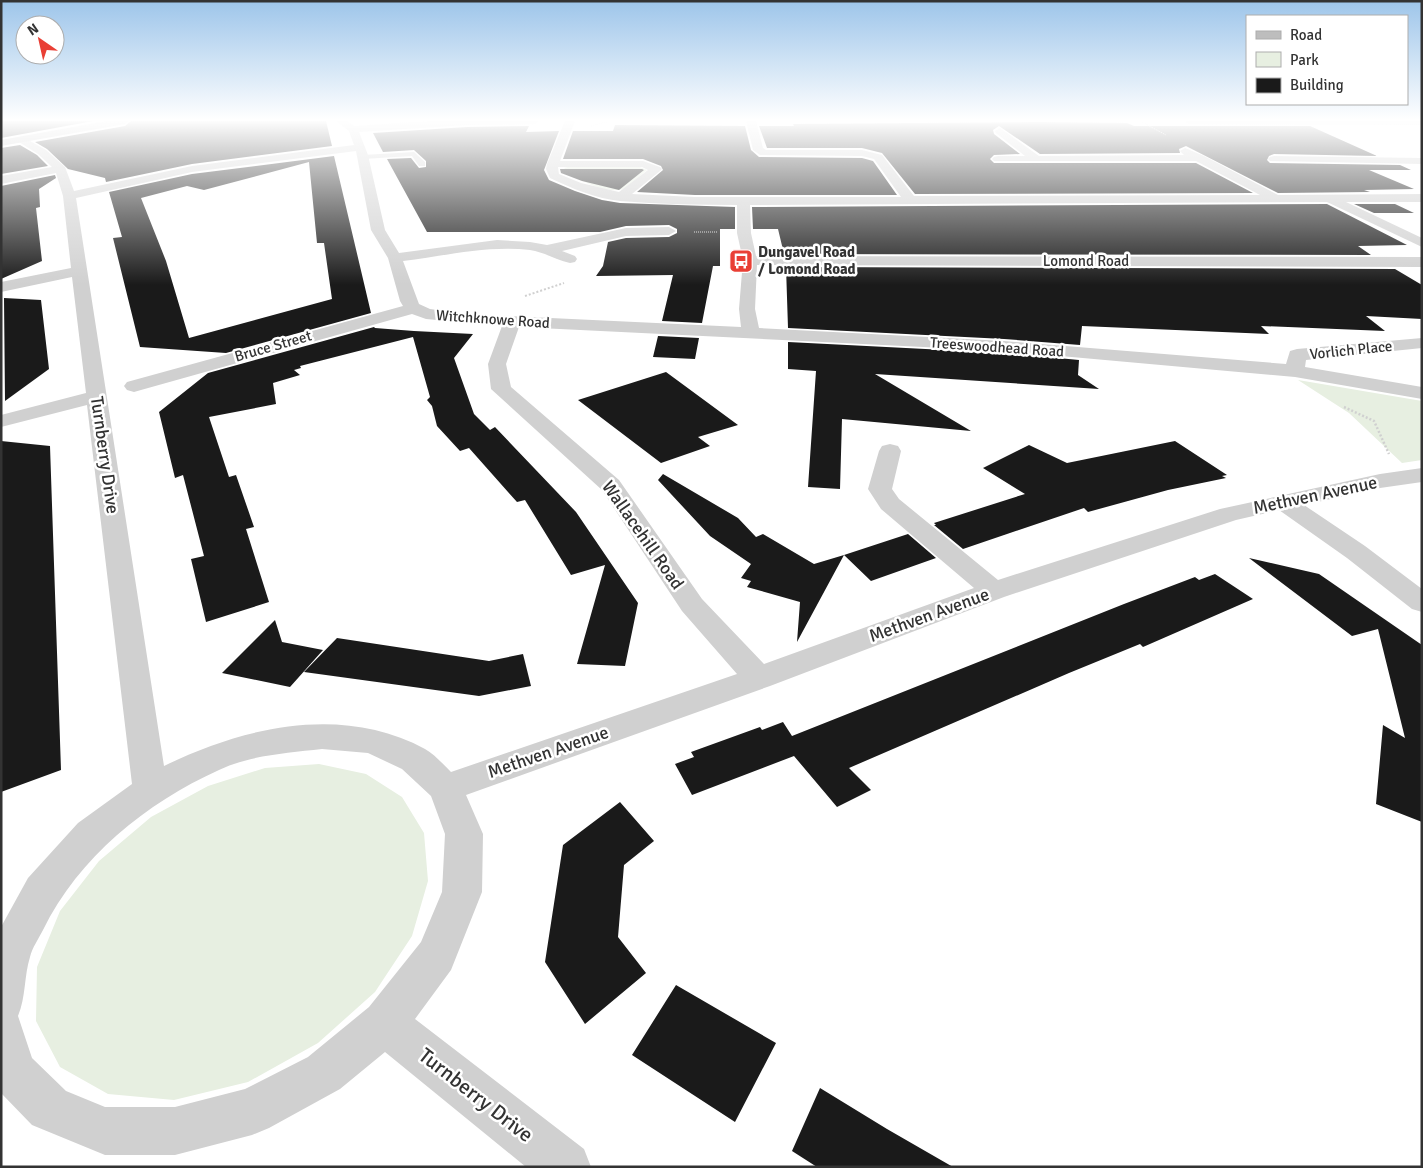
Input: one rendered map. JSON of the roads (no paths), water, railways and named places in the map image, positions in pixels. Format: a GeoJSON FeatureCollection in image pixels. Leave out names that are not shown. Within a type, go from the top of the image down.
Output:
{"type":"FeatureCollection","features":[{"type":"Feature","properties":{"kind":"street"},"geometry":{"type":"LineString","coordinates":[[1,180],[26,176]]}},
{"type":"Feature","properties":{"kind":"street","name":"Turnberry Drive"},"geometry":{"type":"LineString","coordinates":[[63,176],[69,196],[150,790]]}},
{"type":"Feature","properties":{"kind":"street"},"geometry":{"type":"LineString","coordinates":[[69,196],[162,176]]}},
{"type":"Feature","properties":{"kind":"street","name":"Witchknowe Road"},"geometry":{"type":"LineString","coordinates":[[366,176],[378,230],[395,258],[408,301],[413,308],[426,314],[571,325]]}},
{"type":"Feature","properties":{"kind":"street"},"geometry":{"type":"LineString","coordinates":[[554,176],[590,190],[620,198],[672,201],[1422,198]]}},
{"type":"Feature","properties":{"kind":"street"},"geometry":{"type":"LineString","coordinates":[[620,198],[648,176]]}},
{"type":"Feature","properties":{"kind":"street"},"geometry":{"type":"LineString","coordinates":[[892,176],[909,199]]}},
{"type":"Feature","properties":{"kind":"street"},"geometry":{"type":"LineString","coordinates":[[1233,176],[1277,199]]}},
{"type":"Feature","properties":{"kind":"street"},"geometry":{"type":"LineString","coordinates":[[1327,198],[1422,243]]}},
{"type":"Feature","properties":{"kind":"street"},"geometry":{"type":"LineString","coordinates":[[742,201],[744,233],[750,260],[747,309],[752,334]]}},
{"type":"Feature","properties":{"kind":"street"},"geometry":{"type":"LineString","coordinates":[[546,250],[626,232],[669,231]]}},
{"type":"Feature","properties":{"kind":"street"},"geometry":{"type":"LineString","coordinates":[[395,258],[486,246],[523,245],[546,250],[570,259]]}},
{"type":"Feature","properties":{"kind":"street","name":"Lomond Road"},"geometry":{"type":"LineString","coordinates":[[750,260],[1422,262]]}},
{"type":"Feature","properties":{"kind":"street"},"geometry":{"type":"LineString","coordinates":[[1,287],[79,271]]}},
{"type":"Feature","properties":{"kind":"street","name":"Bruce Street"},"geometry":{"type":"LineString","coordinates":[[134,386],[413,308]]}},
{"type":"Feature","properties":{"kind":"street","name":"Wallacehill Road"},"geometry":{"type":"LineString","coordinates":[[507,321],[497,364],[501,389],[611,485],[692,605],[759,678]]}},
{"type":"Feature","properties":{"kind":"street","name":"Treeswoodhead Road"},"geometry":{"type":"LineString","coordinates":[[571,325],[1004,346],[1295,371],[1422,393]]}},
{"type":"Feature","properties":{"kind":"street","name":"Vorlich Place"},"geometry":{"type":"LineString","coordinates":[[1295,371],[1297,355],[1422,343]]}},
{"type":"Feature","properties":{"kind":"street"},"geometry":{"type":"LineString","coordinates":[[1,421],[97,396]]}},
{"type":"Feature","properties":{"kind":"street"},"geometry":{"type":"LineString","coordinates":[[890,451],[880,489],[890,504],[994,591]]}},
{"type":"Feature","properties":{"kind":"street","name":"Methven Avenue"},"geometry":{"type":"LineString","coordinates":[[445,788],[759,678],[994,591],[1229,514],[1380,481],[1422,474]]}},
{"type":"Feature","properties":{"kind":"street"},"geometry":{"type":"LineString","coordinates":[[1285,503],[1356,552],[1422,604]]}},
{"type":"Feature","properties":{"kind":"street"},"geometry":{"type":"LineString","coordinates":[[1,1005],[9,954],[42,891],[91,834],[150,790],[208,760],[266,742],[322,736],[372,742],[414,759],[445,788],[464,834],[462,892],[436,956],[385,1023],[324,1073],[252,1111],[176,1131],[105,1131],[49,1108],[12,1070],[1,1028]]}},
{"type":"Feature","properties":{"kind":"street","name":"Turnberry Drive"},"geometry":{"type":"LineString","coordinates":[[385,1023],[566,1167]]}},
{"type":"Feature","properties":{"kind":"place","name":"Dungavel Road / Lomond Road"},"geometry":{"type":"Point","coordinates":[741,261]}}]}
